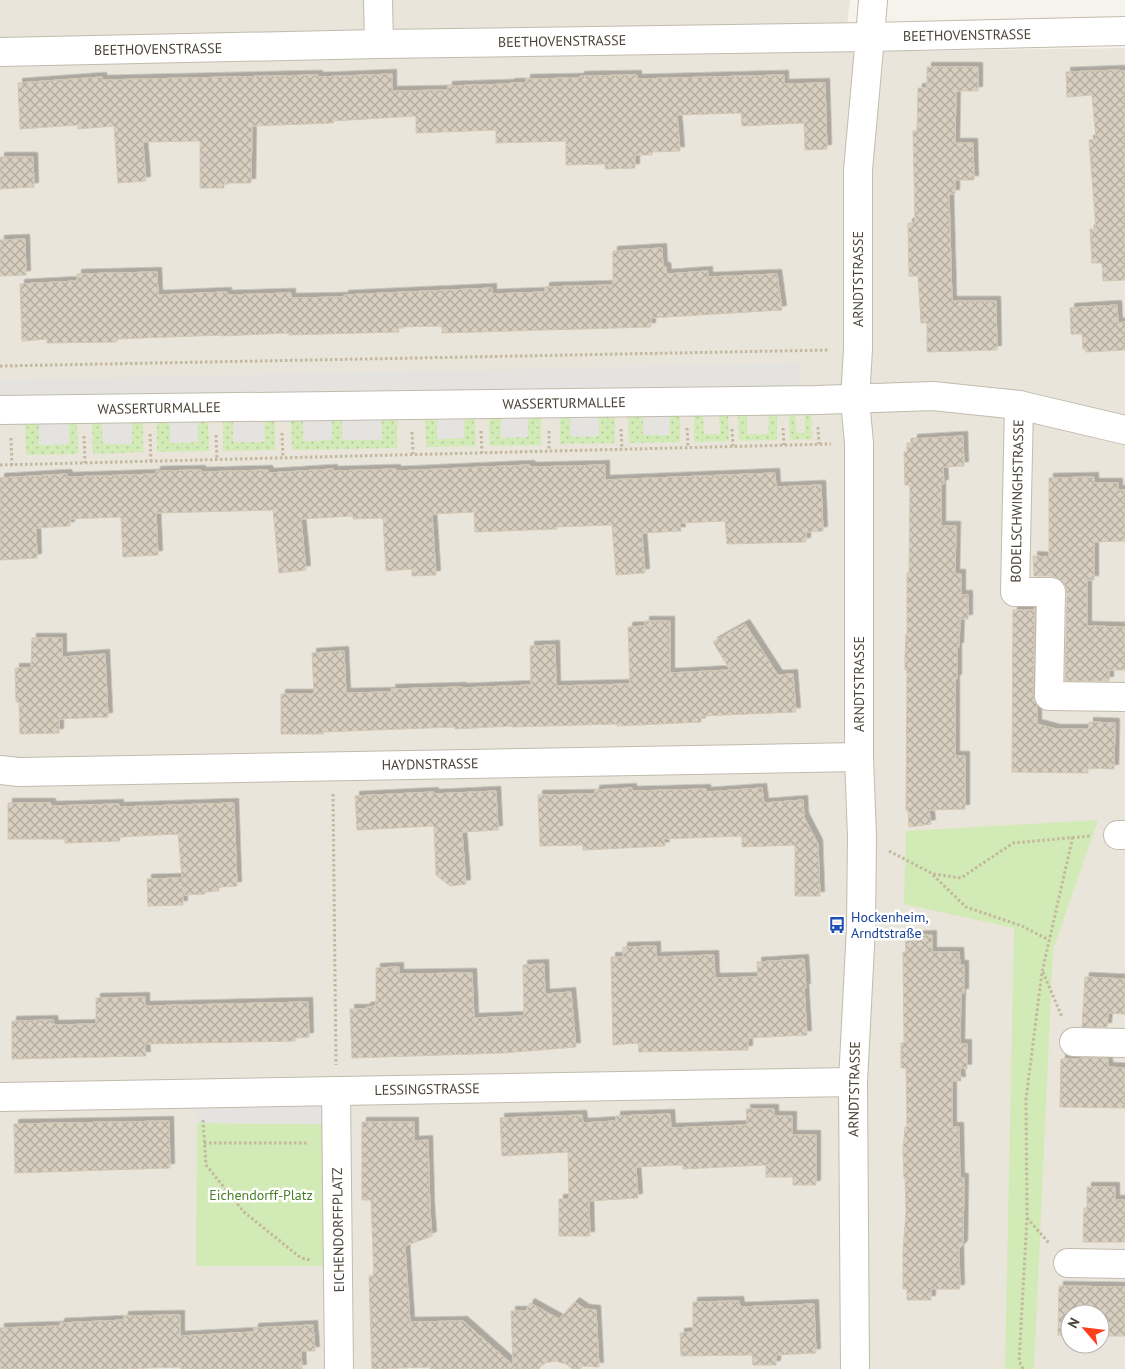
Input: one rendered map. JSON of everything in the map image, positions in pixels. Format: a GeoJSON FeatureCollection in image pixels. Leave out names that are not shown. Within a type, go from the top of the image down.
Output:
{"type":"FeatureCollection","features":[{"type":"Feature","properties":{"kind":"street"},"geometry":{"type":"LineString","coordinates":[[378,0],[380,44]]}},
{"type":"Feature","properties":{"kind":"street","name":"ARNDTSTRASSE"},"geometry":{"type":"LineString","coordinates":[[855,1369],[853,1082],[862,837],[859,757],[859,443],[855,400],[858,349],[858,170],[873,0]]}},
{"type":"Feature","properties":{"kind":"street","name":"BEETHOVENSTRASSE"},"geometry":{"type":"LineString","coordinates":[[0,52],[1125,31]]}},
{"type":"Feature","properties":{"kind":"street","name":"WASSERTURMALLEE"},"geometry":{"type":"LineString","coordinates":[[0,410],[855,400],[933,396],[1019,405],[1125,430]]}},
{"type":"Feature","properties":{"kind":"street","name":"BODELSCHWINGHSTRASSE"},"geometry":{"type":"LineString","coordinates":[[1019,405],[1015,592],[1052,592],[1049,696],[1125,698]]}},
{"type":"Feature","properties":{"kind":"street","name":"HAYDNSTRASSE"},"geometry":{"type":"LineString","coordinates":[[0,770],[19,772],[859,757]]}},
{"type":"Feature","properties":{"kind":"street"},"geometry":{"type":"LineString","coordinates":[[1074,1042],[1125,1043]]}},
{"type":"Feature","properties":{"kind":"street","name":"LESSINGSTRASSE"},"geometry":{"type":"LineString","coordinates":[[0,1097],[853,1082]]}},
{"type":"Feature","properties":{"kind":"street","name":"EICHENDORFFPLATZ"},"geometry":{"type":"LineString","coordinates":[[336,1091],[339,1369]]}},
{"type":"Feature","properties":{"kind":"street"},"geometry":{"type":"LineString","coordinates":[[1068,1263],[1125,1264]]}},
{"type":"Feature","properties":{"kind":"path"},"geometry":{"type":"LineString","coordinates":[[0,366],[858,349]]}},
{"type":"Feature","properties":{"kind":"path"},"geometry":{"type":"LineString","coordinates":[[0,465],[859,443]]}},
{"type":"Feature","properties":{"kind":"path"},"geometry":{"type":"LineString","coordinates":[[332,766],[336,1091]]}},
{"type":"Feature","properties":{"kind":"path"},"geometry":{"type":"LineString","coordinates":[[933,874],[961,878],[1013,843],[1073,836],[1122,835]]}},
{"type":"Feature","properties":{"kind":"path"},"geometry":{"type":"LineString","coordinates":[[1023,1369],[1019,1361],[1026,1218],[1026,1099],[1042,972],[1073,836]]}},
{"type":"Feature","properties":{"kind":"path"},"geometry":{"type":"LineString","coordinates":[[862,837],[933,874],[966,907],[1022,926],[1050,940]]}},
{"type":"Feature","properties":{"kind":"path"},"geometry":{"type":"LineString","coordinates":[[1042,972],[1074,1042]]}},
{"type":"Feature","properties":{"kind":"path"},"geometry":{"type":"LineString","coordinates":[[201,1094],[206,1165],[244,1212],[301,1258],[338,1264]]}},
{"type":"Feature","properties":{"kind":"path"},"geometry":{"type":"LineString","coordinates":[[204,1143],[337,1143]]}},
{"type":"Feature","properties":{"kind":"path"},"geometry":{"type":"LineString","coordinates":[[1026,1218],[1068,1263]]}},
{"type":"Feature","properties":{"kind":"shaded area"},"geometry":{"type":"Polygon","coordinates":[[[0,0],[850,0],[844,52],[1125,48],[1125,1369],[0,1369],[0,0]]]}},
{"type":"Feature","properties":{"kind":"shaded area"},"geometry":{"type":"Polygon","coordinates":[[[801,363],[801,386],[0,402],[0,380],[801,363]]]}},
{"type":"Feature","properties":{"kind":"shaded area"},"geometry":{"type":"Polygon","coordinates":[[[643,415],[669,415],[670,435],[643,435],[643,415]]]}},
{"type":"Feature","properties":{"kind":"shaded area"},"geometry":{"type":"Polygon","coordinates":[[[570,416],[599,416],[599,436],[571,437],[570,416]]]}},
{"type":"Feature","properties":{"kind":"shaded area"},"geometry":{"type":"Polygon","coordinates":[[[528,417],[528,437],[501,438],[501,418],[528,417]]]}},
{"type":"Feature","properties":{"kind":"shaded area"},"geometry":{"type":"Polygon","coordinates":[[[437,418],[464,418],[464,438],[437,439],[437,418]]]}},
{"type":"Feature","properties":{"kind":"shaded area"},"geometry":{"type":"Polygon","coordinates":[[[382,419],[382,440],[342,440],[342,420],[382,419]]]}},
{"type":"Feature","properties":{"kind":"shaded area"},"geometry":{"type":"Polygon","coordinates":[[[303,420],[332,420],[332,440],[303,441],[303,420]]]}},
{"type":"Feature","properties":{"kind":"shaded area"},"geometry":{"type":"Polygon","coordinates":[[[233,421],[264,421],[265,442],[233,442],[233,421]]]}},
{"type":"Feature","properties":{"kind":"shaded area"},"geometry":{"type":"Polygon","coordinates":[[[198,422],[198,442],[170,443],[170,423],[198,422]]]}},
{"type":"Feature","properties":{"kind":"shaded area"},"geometry":{"type":"Polygon","coordinates":[[[102,423],[132,423],[132,444],[103,444],[102,423]]]}},
{"type":"Feature","properties":{"kind":"shaded area"},"geometry":{"type":"Polygon","coordinates":[[[39,424],[68,424],[69,444],[39,445],[39,424]]]}},
{"type":"Feature","properties":{"kind":"shaded area"},"geometry":{"type":"Polygon","coordinates":[[[197,1104],[328,1104],[327,1124],[197,1123],[197,1104]]]}},
{"type":"Feature","properties":{"kind":"green space"},"geometry":{"type":"Polygon","coordinates":[[[769,413],[777,413],[777,440],[739,441],[738,414],[747,414],[747,434],[768,434],[769,413]]]}},
{"type":"Feature","properties":{"kind":"green space"},"geometry":{"type":"Polygon","coordinates":[[[789,413],[796,413],[796,433],[805,433],[805,413],[811,413],[812,439],[790,440],[789,413]]]}},
{"type":"Feature","properties":{"kind":"green space"},"geometry":{"type":"Polygon","coordinates":[[[694,414],[703,414],[704,434],[720,434],[719,414],[728,414],[729,441],[694,442],[694,414]]]}},
{"type":"Feature","properties":{"kind":"green space"},"geometry":{"type":"Polygon","coordinates":[[[615,415],[615,443],[560,444],[560,416],[570,416],[571,437],[599,436],[599,416],[615,415]]]}},
{"type":"Feature","properties":{"kind":"green space"},"geometry":{"type":"Polygon","coordinates":[[[628,415],[643,415],[670,435],[669,415],[680,415],[680,442],[629,443],[628,415]]]}},
{"type":"Feature","properties":{"kind":"green space"},"geometry":{"type":"Polygon","coordinates":[[[528,417],[541,417],[541,445],[489,446],[489,418],[501,418],[501,437],[528,417]]]}},
{"type":"Feature","properties":{"kind":"green space"},"geometry":{"type":"Polygon","coordinates":[[[425,418],[437,418],[438,439],[464,438],[464,418],[475,418],[476,446],[426,447],[425,418]]]}},
{"type":"Feature","properties":{"kind":"green space"},"geometry":{"type":"Polygon","coordinates":[[[382,419],[397,419],[397,448],[292,450],[291,421],[303,420],[303,441],[332,440],[332,420],[342,420],[342,440],[382,439],[382,419]]]}},
{"type":"Feature","properties":{"kind":"green space"},"geometry":{"type":"Polygon","coordinates":[[[233,421],[234,442],[264,441],[264,421],[275,421],[275,450],[223,451],[223,422],[233,421]]]}},
{"type":"Feature","properties":{"kind":"green space"},"geometry":{"type":"Polygon","coordinates":[[[198,422],[208,422],[209,451],[157,452],[157,423],[170,423],[170,443],[198,442],[198,422]]]}},
{"type":"Feature","properties":{"kind":"green space"},"geometry":{"type":"Polygon","coordinates":[[[102,423],[103,444],[132,443],[132,423],[143,423],[143,452],[93,454],[92,424],[102,423]]]}},
{"type":"Feature","properties":{"kind":"green space"},"geometry":{"type":"Polygon","coordinates":[[[25,424],[39,424],[39,445],[69,444],[69,424],[77,424],[78,454],[26,455],[25,424]]]}},
{"type":"Feature","properties":{"kind":"green space"},"geometry":{"type":"Polygon","coordinates":[[[1098,820],[1053,950],[1034,1369],[1005,1369],[1014,928],[904,904],[906,831],[1098,820]]]}},
{"type":"Feature","properties":{"kind":"green space","name":"Eichendorff-Platz"},"geometry":{"type":"Polygon","coordinates":[[[197,1123],[327,1124],[327,1266],[196,1266],[197,1123]]]}},
{"type":"Feature","properties":{"kind":"building"},"geometry":{"type":"Polygon","coordinates":[[[927,67],[978,67],[978,91],[956,91],[955,143],[973,143],[974,180],[955,180],[955,194],[949,194],[952,301],[996,301],[997,350],[927,352],[927,323],[921,323],[918,276],[909,276],[908,223],[915,223],[913,131],[917,131],[918,88],[927,88],[927,67]]]}},
{"type":"Feature","properties":{"kind":"building"},"geometry":{"type":"Polygon","coordinates":[[[1125,71],[1125,280],[1103,281],[1102,263],[1092,263],[1090,229],[1096,229],[1089,140],[1096,139],[1092,95],[1067,97],[1066,72],[1125,71]]]}},
{"type":"Feature","properties":{"kind":"building"},"geometry":{"type":"Polygon","coordinates":[[[392,74],[392,91],[448,90],[448,86],[526,83],[526,79],[580,78],[580,76],[637,75],[637,79],[784,75],[784,84],[825,83],[827,149],[805,150],[804,123],[742,126],[741,113],[677,115],[680,151],[652,152],[652,155],[635,155],[635,168],[605,169],[605,164],[566,165],[566,141],[496,143],[496,130],[416,133],[416,116],[333,121],[333,123],[252,126],[251,183],[224,183],[224,188],[200,188],[200,141],[143,142],[146,181],[118,183],[114,126],[78,129],[78,125],[20,129],[18,83],[102,77],[102,80],[392,74]]]}},
{"type":"Feature","properties":{"kind":"building"},"geometry":{"type":"Polygon","coordinates":[[[0,157],[33,157],[34,187],[0,189],[0,157]]]}},
{"type":"Feature","properties":{"kind":"building"},"geometry":{"type":"Polygon","coordinates":[[[25,239],[26,275],[0,276],[0,240],[25,239]]]}},
{"type":"Feature","properties":{"kind":"building"},"geometry":{"type":"Polygon","coordinates":[[[662,248],[663,267],[666,267],[667,274],[708,271],[708,277],[777,274],[782,310],[651,318],[651,327],[442,333],[442,326],[398,327],[399,332],[222,335],[117,339],[117,342],[47,343],[47,339],[22,341],[20,284],[77,281],[77,274],[157,272],[158,295],[227,292],[227,295],[291,293],[291,298],[344,297],[344,295],[492,288],[492,294],[545,292],[545,287],[613,285],[613,251],[662,248]]]}},
{"type":"Feature","properties":{"kind":"building"},"geometry":{"type":"Polygon","coordinates":[[[1117,305],[1118,323],[1125,322],[1125,350],[1086,352],[1083,349],[1082,334],[1071,334],[1070,308],[1117,305]]]}},
{"type":"Feature","properties":{"kind":"building"},"geometry":{"type":"Polygon","coordinates":[[[963,436],[964,466],[943,467],[944,484],[941,484],[941,526],[956,526],[955,574],[961,574],[961,595],[968,595],[968,619],[960,619],[959,647],[957,647],[957,679],[955,679],[955,756],[965,756],[965,809],[929,810],[931,824],[909,827],[908,810],[906,810],[907,670],[905,670],[905,654],[907,634],[907,573],[909,573],[910,485],[905,485],[904,452],[907,452],[907,443],[913,443],[913,439],[963,436]]]}},
{"type":"Feature","properties":{"kind":"building"},"geometry":{"type":"Polygon","coordinates":[[[530,465],[531,467],[605,465],[605,480],[775,473],[776,487],[821,485],[823,531],[806,532],[806,542],[727,544],[725,521],[680,523],[681,531],[642,533],[645,573],[616,575],[612,525],[475,532],[474,512],[432,514],[436,575],[412,576],[412,569],[386,571],[383,518],[353,519],[353,516],[301,519],[306,570],[279,573],[273,510],[156,513],[158,555],[123,557],[121,517],[70,519],[70,526],[36,528],[37,558],[0,560],[0,478],[67,474],[68,477],[156,474],[156,471],[268,470],[269,473],[333,469],[333,471],[396,469],[396,471],[530,465]]]}},
{"type":"Feature","properties":{"kind":"building"},"geometry":{"type":"Polygon","coordinates":[[[1094,477],[1094,483],[1118,483],[1118,490],[1125,490],[1125,541],[1094,542],[1094,580],[1087,580],[1087,626],[1125,627],[1125,670],[1109,670],[1109,681],[1065,681],[1067,592],[1065,585],[1058,578],[1034,576],[1033,556],[1049,557],[1049,478],[1094,477]]]}},
{"type":"Feature","properties":{"kind":"building"},"geometry":{"type":"Polygon","coordinates":[[[1035,608],[1033,696],[1037,705],[1037,724],[1056,729],[1089,729],[1089,722],[1115,723],[1114,769],[1088,768],[1088,773],[1012,772],[1013,610],[1034,610],[1035,608]]]}},
{"type":"Feature","properties":{"kind":"building"},"geometry":{"type":"Polygon","coordinates":[[[645,621],[670,621],[670,673],[730,670],[713,642],[745,624],[778,675],[793,674],[796,712],[701,716],[701,722],[617,726],[617,724],[455,729],[455,727],[323,732],[323,734],[281,734],[281,694],[314,694],[312,653],[344,651],[346,693],[392,692],[391,689],[531,685],[530,646],[555,645],[556,686],[630,684],[628,627],[645,626],[645,621]]]}},
{"type":"Feature","properties":{"kind":"building"},"geometry":{"type":"Polygon","coordinates":[[[32,638],[62,638],[62,657],[105,654],[108,717],[59,719],[59,733],[20,734],[19,702],[16,702],[15,668],[31,668],[32,638]]]}},
{"type":"Feature","properties":{"kind":"building"},"geometry":{"type":"Polygon","coordinates":[[[632,788],[632,791],[706,789],[706,792],[762,788],[764,803],[803,800],[804,817],[818,844],[820,896],[795,896],[795,845],[742,847],[742,836],[664,839],[665,846],[583,850],[583,845],[540,846],[538,795],[595,794],[595,790],[632,788]]]}},
{"type":"Feature","properties":{"kind":"building"},"geometry":{"type":"Polygon","coordinates":[[[496,791],[498,830],[462,832],[466,884],[450,886],[436,875],[434,826],[357,830],[355,796],[496,791]]]}},
{"type":"Feature","properties":{"kind":"building"},"geometry":{"type":"Polygon","coordinates":[[[8,803],[51,803],[51,806],[119,804],[119,807],[234,803],[237,886],[219,887],[219,891],[205,892],[205,894],[183,895],[182,884],[183,905],[148,906],[147,879],[182,878],[178,834],[120,837],[120,841],[65,843],[65,839],[8,839],[8,803]]]}},
{"type":"Feature","properties":{"kind":"building"},"geometry":{"type":"Polygon","coordinates":[[[932,935],[932,952],[959,952],[960,965],[964,965],[964,993],[961,993],[960,1044],[967,1044],[967,1069],[960,1068],[961,1081],[952,1081],[952,1127],[959,1127],[960,1178],[964,1178],[963,1245],[959,1249],[960,1289],[931,1289],[931,1300],[907,1300],[907,1289],[903,1289],[903,1250],[906,1212],[903,1151],[905,1127],[907,1127],[906,1068],[901,1068],[901,1043],[904,1043],[903,952],[906,952],[905,936],[932,935]]]}},
{"type":"Feature","properties":{"kind":"building"},"geometry":{"type":"Polygon","coordinates":[[[656,946],[656,957],[714,955],[715,978],[758,977],[757,962],[804,959],[807,1035],[748,1038],[748,1050],[639,1052],[638,1043],[613,1045],[611,957],[623,957],[623,947],[656,946]]]}},
{"type":"Feature","properties":{"kind":"building"},"geometry":{"type":"Polygon","coordinates":[[[544,964],[545,994],[571,992],[576,1047],[504,1053],[352,1058],[350,1009],[366,1009],[366,1007],[376,1006],[376,968],[399,967],[399,974],[472,973],[474,1018],[524,1016],[523,965],[544,964]]]}},
{"type":"Feature","properties":{"kind":"building"},"geometry":{"type":"Polygon","coordinates":[[[1085,977],[1125,979],[1125,1014],[1108,1013],[1107,1027],[1082,1027],[1085,977]]]}},
{"type":"Feature","properties":{"kind":"building"},"geometry":{"type":"Polygon","coordinates":[[[145,997],[145,1006],[308,1002],[309,1037],[295,1038],[295,1041],[145,1044],[146,1056],[12,1059],[12,1021],[53,1020],[54,1025],[96,1024],[96,998],[145,997]]]}},
{"type":"Feature","properties":{"kind":"building"},"geometry":{"type":"Polygon","coordinates":[[[1105,1058],[1108,1059],[1108,1067],[1125,1068],[1125,1108],[1060,1107],[1061,1059],[1105,1058]]]}},
{"type":"Feature","properties":{"kind":"building"},"geometry":{"type":"Polygon","coordinates":[[[746,1109],[774,1109],[774,1116],[792,1116],[792,1135],[816,1135],[816,1185],[793,1185],[793,1177],[766,1177],[766,1165],[683,1169],[683,1165],[636,1167],[638,1198],[589,1201],[590,1236],[559,1236],[559,1199],[569,1199],[568,1152],[502,1156],[500,1118],[582,1115],[583,1123],[616,1121],[616,1116],[670,1114],[671,1128],[747,1125],[746,1109]]]}},
{"type":"Feature","properties":{"kind":"building"},"geometry":{"type":"Polygon","coordinates":[[[169,1121],[170,1168],[15,1173],[14,1124],[169,1121]]]}},
{"type":"Feature","properties":{"kind":"building"},"geometry":{"type":"Polygon","coordinates":[[[362,1122],[414,1122],[414,1141],[428,1140],[432,1236],[405,1246],[410,1322],[463,1321],[513,1365],[511,1311],[526,1311],[530,1303],[559,1319],[575,1302],[585,1309],[596,1310],[599,1367],[583,1366],[580,1369],[572,1369],[566,1364],[556,1361],[544,1363],[539,1369],[430,1369],[430,1367],[372,1369],[369,1276],[374,1276],[371,1200],[362,1200],[362,1122]]]}},
{"type":"Feature","properties":{"kind":"building"},"geometry":{"type":"Polygon","coordinates":[[[1087,1187],[1115,1187],[1115,1200],[1125,1200],[1125,1242],[1083,1242],[1084,1208],[1087,1208],[1087,1187]]]}},
{"type":"Feature","properties":{"kind":"building"},"geometry":{"type":"Polygon","coordinates":[[[1059,1286],[1125,1287],[1125,1336],[1110,1336],[1110,1304],[1060,1304],[1060,1335],[1058,1335],[1059,1286]]]}},
{"type":"Feature","properties":{"kind":"building"},"geometry":{"type":"Polygon","coordinates":[[[739,1301],[740,1307],[814,1304],[816,1353],[776,1355],[776,1365],[753,1365],[752,1355],[681,1356],[680,1333],[693,1332],[693,1302],[739,1301]]]}},
{"type":"Feature","properties":{"kind":"building"},"geometry":{"type":"Polygon","coordinates":[[[180,1315],[180,1336],[254,1332],[254,1328],[313,1325],[315,1351],[301,1351],[302,1369],[181,1369],[181,1367],[0,1369],[0,1328],[60,1326],[60,1323],[124,1320],[124,1316],[180,1315]]]}},
{"type":"Feature","properties":{"kind":"place","name":"Hockenheim, Arndtstraße"},"geometry":{"type":"Point","coordinates":[837,925]}}]}
